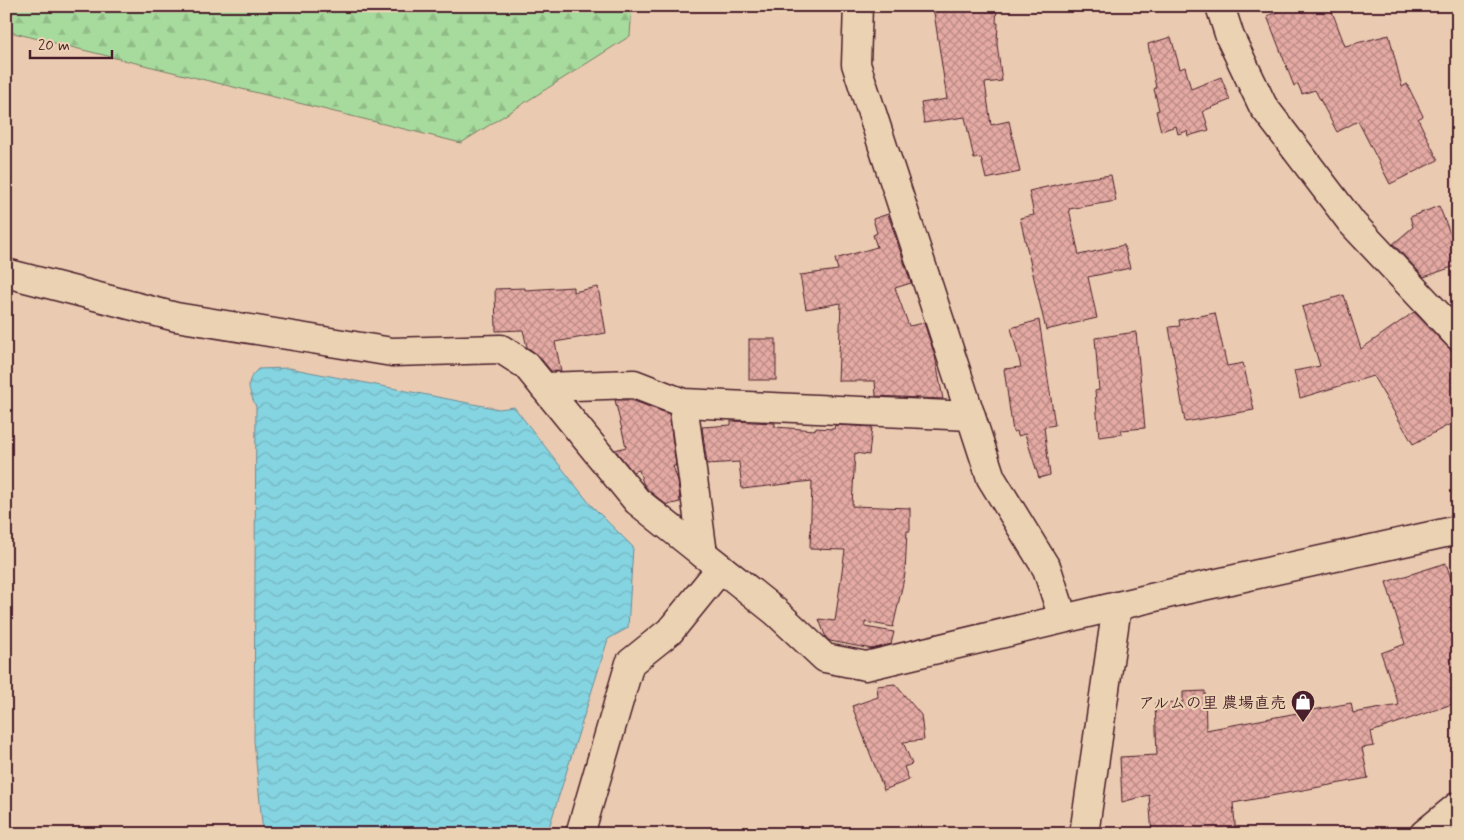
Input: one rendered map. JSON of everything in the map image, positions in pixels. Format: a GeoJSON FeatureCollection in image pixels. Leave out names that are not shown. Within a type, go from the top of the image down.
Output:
{"type":"FeatureCollection","features":[{"type":"Feature","properties":{"kind":"street"},"geometry":{"type":"LineString","coordinates":[[858,6],[856,64],[991,478],[1047,569],[1063,618]]}},
{"type":"Feature","properties":{"kind":"street"},"geometry":{"type":"LineString","coordinates":[[1220,6],[1230,37],[1263,106],[1352,223],[1458,336]]}},
{"type":"Feature","properties":{"kind":"street"},"geometry":{"type":"LineString","coordinates":[[6,273],[176,317],[392,352],[501,349],[526,365],[637,501],[776,612],[825,658],[866,666],[1063,618],[1458,530]]}},
{"type":"Feature","properties":{"kind":"street"},"geometry":{"type":"LineString","coordinates":[[544,387],[634,384],[683,403],[971,416]]}},
{"type":"Feature","properties":{"kind":"street"},"geometry":{"type":"LineString","coordinates":[[580,834],[630,664],[670,631],[712,561],[683,403]]}},
{"type":"Feature","properties":{"kind":"street"},"geometry":{"type":"LineString","coordinates":[[1084,834],[1116,606]]}},
{"type":"Feature","properties":{"kind":"street"},"geometry":{"type":"LineString","coordinates":[[1424,834],[1458,806]]}},
{"type":"Feature","properties":{"kind":"green space"},"geometry":{"type":"Polygon","coordinates":[[[6,6],[632,6],[630,36],[461,143],[6,31],[6,6]]]}},
{"type":"Feature","properties":{"kind":"water"},"geometry":{"type":"Polygon","coordinates":[[[289,368],[499,409],[514,407],[590,504],[633,547],[628,628],[608,639],[547,834],[263,834],[254,740],[256,407],[250,392],[249,383],[253,374],[258,369],[289,368]]]}},
{"type":"Feature","properties":{"kind":"building"},"geometry":{"type":"Polygon","coordinates":[[[933,6],[997,6],[997,44],[1002,81],[985,83],[991,125],[1009,121],[1020,172],[986,179],[981,158],[974,159],[965,117],[924,123],[921,103],[947,99],[933,6]]]}},
{"type":"Feature","properties":{"kind":"building"},"geometry":{"type":"Polygon","coordinates":[[[1291,6],[1330,6],[1345,46],[1389,35],[1402,87],[1407,84],[1423,116],[1418,119],[1438,160],[1390,184],[1358,121],[1337,132],[1315,90],[1302,94],[1298,84],[1294,86],[1267,16],[1291,6]]]}},
{"type":"Feature","properties":{"kind":"building"},"geometry":{"type":"Polygon","coordinates":[[[1171,37],[1180,69],[1185,67],[1191,89],[1221,77],[1230,100],[1203,111],[1209,130],[1188,136],[1187,131],[1178,134],[1176,126],[1161,131],[1156,111],[1159,110],[1148,44],[1171,37]]]}},
{"type":"Feature","properties":{"kind":"building"},"geometry":{"type":"Polygon","coordinates":[[[1111,175],[1116,201],[1069,209],[1079,255],[1124,245],[1130,268],[1088,277],[1097,318],[1046,330],[1020,218],[1034,215],[1029,191],[1081,179],[1111,175]]]}},
{"type":"Feature","properties":{"kind":"building"},"geometry":{"type":"Polygon","coordinates":[[[1439,206],[1458,253],[1458,265],[1424,277],[1393,244],[1413,227],[1410,217],[1439,206]]]}},
{"type":"Feature","properties":{"kind":"building"},"geometry":{"type":"Polygon","coordinates":[[[888,214],[911,283],[895,288],[909,326],[924,323],[935,356],[943,399],[876,396],[875,381],[838,381],[841,303],[806,309],[800,275],[838,270],[835,259],[877,247],[873,235],[877,233],[873,219],[888,214]]]}},
{"type":"Feature","properties":{"kind":"building"},"geometry":{"type":"Polygon","coordinates":[[[573,287],[573,292],[598,287],[606,333],[555,342],[561,371],[551,371],[538,355],[527,347],[523,330],[496,331],[495,289],[525,288],[525,290],[573,287]]]}},
{"type":"Feature","properties":{"kind":"building"},"geometry":{"type":"Polygon","coordinates":[[[1344,295],[1361,349],[1414,312],[1450,349],[1458,360],[1458,420],[1413,444],[1373,376],[1300,398],[1294,371],[1320,366],[1302,307],[1344,295]]]}},
{"type":"Feature","properties":{"kind":"building"},"geometry":{"type":"Polygon","coordinates":[[[1215,313],[1227,366],[1243,363],[1254,410],[1185,422],[1169,327],[1180,326],[1179,320],[1215,313]]]}},
{"type":"Feature","properties":{"kind":"building"},"geometry":{"type":"Polygon","coordinates":[[[1039,320],[1055,425],[1044,427],[1050,475],[1039,478],[1025,434],[1018,436],[1017,431],[1013,432],[1004,369],[1021,367],[1011,328],[1039,320]]]}},
{"type":"Feature","properties":{"kind":"building"},"geometry":{"type":"Polygon","coordinates":[[[1136,332],[1145,428],[1121,430],[1122,434],[1099,437],[1095,391],[1099,390],[1095,338],[1136,332]]]}},
{"type":"Feature","properties":{"kind":"building"},"geometry":{"type":"Polygon","coordinates":[[[749,339],[776,339],[776,380],[749,380],[749,339]]]}},
{"type":"Feature","properties":{"kind":"building"},"geometry":{"type":"Polygon","coordinates":[[[615,400],[631,400],[669,414],[676,466],[673,466],[678,481],[680,502],[667,505],[648,490],[643,483],[639,470],[633,472],[615,450],[626,447],[615,400]]]}},
{"type":"Feature","properties":{"kind":"building"},"geometry":{"type":"Polygon","coordinates":[[[731,421],[775,423],[775,427],[815,430],[815,428],[834,429],[835,425],[872,427],[869,455],[855,453],[852,506],[910,508],[910,531],[907,531],[905,574],[893,627],[865,622],[865,627],[894,632],[891,644],[872,649],[830,641],[826,638],[819,619],[835,621],[845,550],[810,549],[812,481],[742,489],[739,462],[707,464],[702,427],[731,425],[731,421]]]}},
{"type":"Feature","properties":{"kind":"building"},"geometry":{"type":"Polygon","coordinates":[[[1446,563],[1458,601],[1458,702],[1371,732],[1374,746],[1362,748],[1368,778],[1233,803],[1236,834],[1152,834],[1149,795],[1122,802],[1120,757],[1157,755],[1155,703],[1183,702],[1183,692],[1205,691],[1206,730],[1351,703],[1353,713],[1399,705],[1381,653],[1405,644],[1386,582],[1446,563]]]}},
{"type":"Feature","properties":{"kind":"building"},"geometry":{"type":"Polygon","coordinates":[[[895,684],[921,715],[924,740],[903,742],[912,764],[904,767],[909,780],[884,790],[852,706],[878,697],[877,686],[895,684]]]}},
{"type":"Feature","properties":{"kind":"place","name":"アルムの里 農場直売"},"geometry":{"type":"Point","coordinates":[1303,723]}}]}
